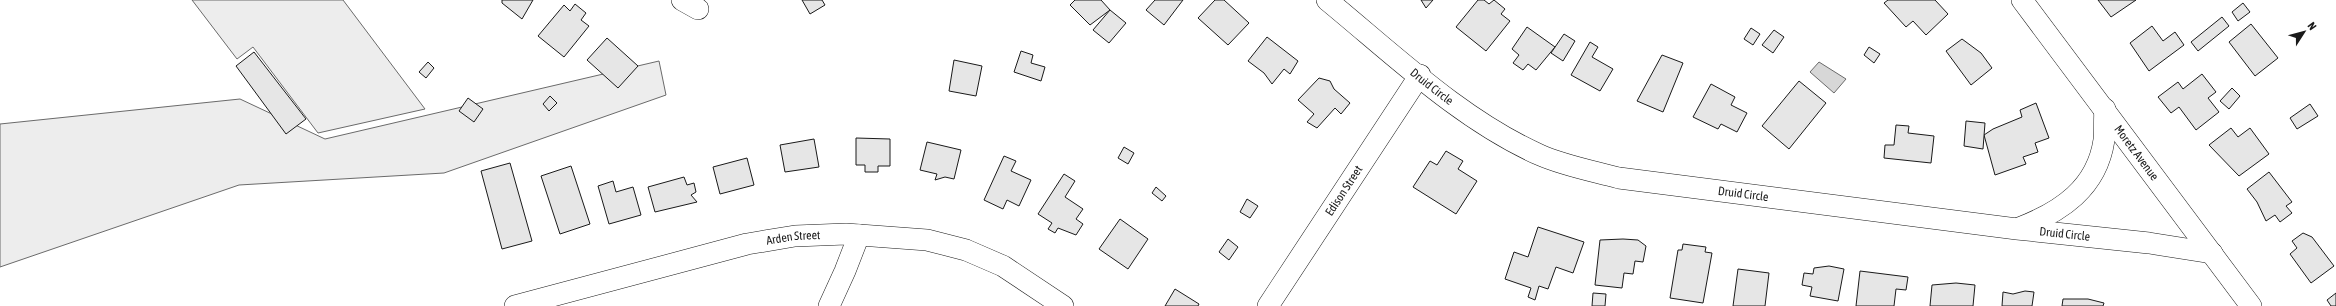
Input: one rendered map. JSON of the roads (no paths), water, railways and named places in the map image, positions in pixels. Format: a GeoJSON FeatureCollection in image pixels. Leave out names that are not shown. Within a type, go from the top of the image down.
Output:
{"type":"FeatureCollection","features":[{"type":"Feature","properties":{"kind":"street","name":"Druid Circle"},"geometry":{"type":"LineString","coordinates":[[1327,0],[1420,75],[1491,129],[1536,153],[1567,165],[1611,176],[2017,228],[2148,243],[2212,253]]}},
{"type":"Feature","properties":{"kind":"street","name":"Moretz Avenue"},"geometry":{"type":"LineString","coordinates":[[2022,0],[2251,306]]}},
{"type":"Feature","properties":{"kind":"street","name":"Edison Street"},"geometry":{"type":"LineString","coordinates":[[1268,306],[1420,75]]}},
{"type":"Feature","properties":{"kind":"street"},"geometry":{"type":"LineString","coordinates":[[2017,228],[2044,218],[2065,205],[2085,185],[2098,163],[2104,140],[2105,109]]}},
{"type":"Feature","properties":{"kind":"street"},"geometry":{"type":"LineString","coordinates":[[829,306],[846,271],[859,234]]}},
{"type":"Feature","properties":{"kind":"street","name":"Arden Street"},"geometry":{"type":"LineString","coordinates":[[515,306],[747,244],[795,236],[859,234],[927,240],[966,250],[1003,266],[1063,306]]}}]}
